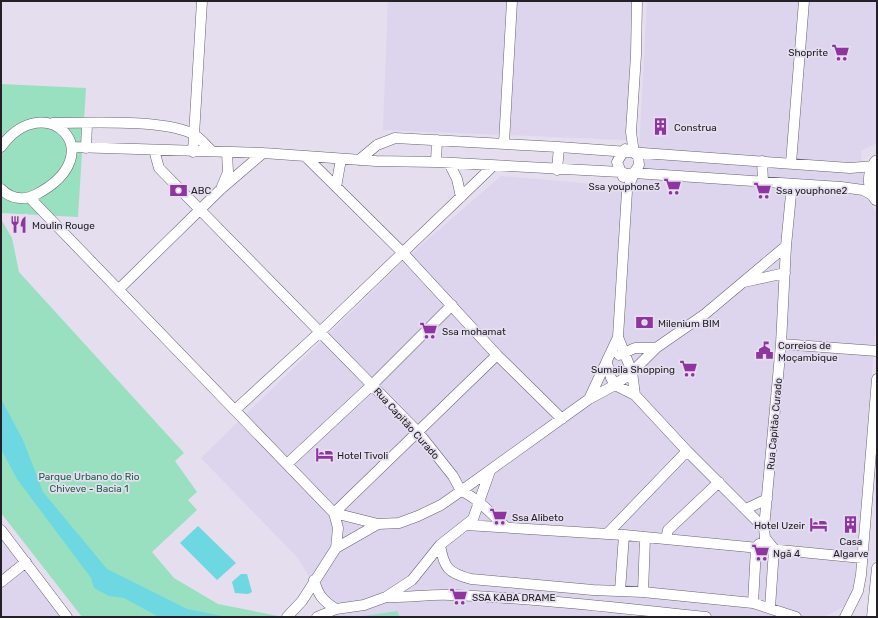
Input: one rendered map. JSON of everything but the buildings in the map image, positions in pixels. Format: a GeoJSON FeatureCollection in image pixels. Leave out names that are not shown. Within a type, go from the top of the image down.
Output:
{"type":"FeatureCollection","features":[{"type":"Feature","properties":{"kind":"highway"},"geometry":{"type":"LineString","coordinates":[[876,165],[871,184],[877,198]]}},
{"type":"Feature","properties":{"kind":"street"},"geometry":{"type":"LineString","coordinates":[[193,152],[202,1]]}},
{"type":"Feature","properties":{"kind":"street"},"geometry":{"type":"LineString","coordinates":[[504,143],[512,1]]}},
{"type":"Feature","properties":{"kind":"street"},"geometry":{"type":"LineString","coordinates":[[589,399],[618,337],[627,192],[634,173],[639,165],[638,156],[634,153],[631,132],[636,55],[637,1]]}},
{"type":"Feature","properties":{"kind":"street"},"geometry":{"type":"LineString","coordinates":[[791,163],[804,1]]}},
{"type":"Feature","properties":{"kind":"street"},"geometry":{"type":"LineString","coordinates":[[1,148],[6,140],[22,127],[37,122],[168,126],[193,133],[212,152]]}},
{"type":"Feature","properties":{"kind":"street"},"geometry":{"type":"LineString","coordinates":[[2,192],[22,199],[30,198],[50,187],[62,176],[71,162],[73,147],[67,136],[60,128],[51,123]]}},
{"type":"Feature","properties":{"kind":"street"},"geometry":{"type":"LineString","coordinates":[[86,148],[87,123]]}},
{"type":"Feature","properties":{"kind":"street"},"geometry":{"type":"LineString","coordinates":[[627,192],[622,172],[618,167],[617,162],[619,156],[624,152],[631,132]]}},
{"type":"Feature","properties":{"kind":"street"},"geometry":{"type":"LineString","coordinates":[[360,160],[377,144],[389,139],[559,146],[634,153],[850,168],[876,165]]}},
{"type":"Feature","properties":{"kind":"street"},"geometry":{"type":"LineString","coordinates":[[436,162],[438,140]]}},
{"type":"Feature","properties":{"kind":"street"},"geometry":{"type":"LineString","coordinates":[[557,170],[559,146]]}},
{"type":"Feature","properties":{"kind":"street"},"geometry":{"type":"LineString","coordinates":[[73,147],[193,152],[263,153],[341,159],[436,162],[557,170],[622,172],[628,174],[634,173],[863,190],[877,198]]}},
{"type":"Feature","properties":{"kind":"street","name":"Rua Capitão Curado"},"geometry":{"type":"LineString","coordinates":[[154,150],[159,168],[373,384],[418,432],[453,476],[461,491]]}},
{"type":"Feature","properties":{"kind":"street"},"geometry":{"type":"LineString","coordinates":[[221,189],[228,172],[227,152]]}},
{"type":"Feature","properties":{"kind":"street"},"geometry":{"type":"LineString","coordinates":[[119,289],[221,189],[263,153]]}},
{"type":"Feature","properties":{"kind":"street"},"geometry":{"type":"LineString","coordinates":[[306,157],[403,253],[497,355],[562,419]]}},
{"type":"Feature","properties":{"kind":"street"},"geometry":{"type":"LineString","coordinates":[[336,187],[341,159]]}},
{"type":"Feature","properties":{"kind":"street"},"geometry":{"type":"LineString","coordinates":[[762,161],[763,182]]}},
{"type":"Feature","properties":{"kind":"street"},"geometry":{"type":"LineString","coordinates":[[449,163],[457,179],[461,197]]}},
{"type":"Feature","properties":{"kind":"street"},"geometry":{"type":"LineString","coordinates":[[235,410],[321,331],[493,166]]}},
{"type":"Feature","properties":{"kind":"street","name":"Rua Capitão Curado"},"geometry":{"type":"LineString","coordinates":[[765,538],[764,528],[781,344],[786,246],[792,184]]}},
{"type":"Feature","properties":{"kind":"street"},"geometry":{"type":"LineString","coordinates":[[30,198],[334,513],[338,528],[336,548]]}},
{"type":"Feature","properties":{"kind":"street"},"geometry":{"type":"LineString","coordinates":[[334,513],[378,524],[399,523],[441,505],[589,399],[615,385],[632,372],[656,348],[705,314],[786,246]]}},
{"type":"Feature","properties":{"kind":"street"},"geometry":{"type":"LineString","coordinates":[[743,282],[785,273]]}},
{"type":"Feature","properties":{"kind":"street"},"geometry":{"type":"LineString","coordinates":[[287,464],[373,384],[452,306]]}},
{"type":"Feature","properties":{"kind":"street"},"geometry":{"type":"LineString","coordinates":[[618,337],[632,372],[635,395]]}},
{"type":"Feature","properties":{"kind":"street"},"geometry":{"type":"LineString","coordinates":[[781,344],[877,351]]}},
{"type":"Feature","properties":{"kind":"street"},"geometry":{"type":"LineString","coordinates":[[607,363],[624,352],[636,348],[656,348]]}},
{"type":"Feature","properties":{"kind":"street"},"geometry":{"type":"LineString","coordinates":[[334,513],[497,355]]}},
{"type":"Feature","properties":{"kind":"street"},"geometry":{"type":"LineString","coordinates":[[607,363],[611,378],[615,385],[635,395],[687,451],[764,528]]}},
{"type":"Feature","properties":{"kind":"street"},"geometry":{"type":"LineString","coordinates":[[845,617],[858,591],[877,379]]}},
{"type":"Feature","properties":{"kind":"street"},"geometry":{"type":"LineString","coordinates":[[607,534],[687,451]]}},
{"type":"Feature","properties":{"kind":"street"},"geometry":{"type":"LineString","coordinates":[[317,617],[336,609],[364,605],[386,597],[412,580],[440,545],[473,518],[490,471]]}},
{"type":"Feature","properties":{"kind":"street"},"geometry":{"type":"LineString","coordinates":[[666,539],[668,530],[719,482]]}},
{"type":"Feature","properties":{"kind":"street"},"geometry":{"type":"LineString","coordinates":[[461,491],[472,496],[478,504],[506,527]]}},
{"type":"Feature","properties":{"kind":"street"},"geometry":{"type":"LineString","coordinates":[[746,509],[767,498]]}},
{"type":"Feature","properties":{"kind":"street"},"geometry":{"type":"LineString","coordinates":[[290,615],[302,601],[314,580],[336,548],[378,524]]}},
{"type":"Feature","properties":{"kind":"street"},"geometry":{"type":"LineString","coordinates":[[466,525],[624,535],[862,558]]}},
{"type":"Feature","properties":{"kind":"street"},"geometry":{"type":"LineString","coordinates":[[1,530],[67,617]]}},
{"type":"Feature","properties":{"kind":"street"},"geometry":{"type":"LineString","coordinates":[[620,591],[624,535]]}},
{"type":"Feature","properties":{"kind":"street"},"geometry":{"type":"LineString","coordinates":[[643,592],[645,538]]}},
{"type":"Feature","properties":{"kind":"street"},"geometry":{"type":"LineString","coordinates":[[753,603],[756,548],[765,538],[774,549],[770,608]]}},
{"type":"Feature","properties":{"kind":"street"},"geometry":{"type":"LineString","coordinates":[[440,545],[444,562],[449,570],[456,575],[471,579],[593,590],[643,592],[753,603],[796,617]]}},
{"type":"Feature","properties":{"kind":"street"},"geometry":{"type":"LineString","coordinates":[[1,582],[26,562]]}},
{"type":"Feature","properties":{"kind":"street"},"geometry":{"type":"LineString","coordinates":[[872,617],[877,568]]}},
{"type":"Feature","properties":{"kind":"street"},"geometry":{"type":"LineString","coordinates":[[314,580],[318,593],[323,601],[336,609]]}},
{"type":"Feature","properties":{"kind":"street"},"geometry":{"type":"LineString","coordinates":[[591,605],[593,590]]}},
{"type":"Feature","properties":{"kind":"street"},"geometry":{"type":"LineString","coordinates":[[386,597],[403,598],[449,595],[591,605],[706,617]]}},
{"type":"Feature","properties":{"kind":"shaded area"},"geometry":{"type":"Polygon","coordinates":[[[388,1],[636,1],[628,140],[383,130],[388,1]]]}},
{"type":"Feature","properties":{"kind":"shaded area"},"geometry":{"type":"Polygon","coordinates":[[[647,1],[877,1],[877,143],[861,151],[864,192],[877,214],[877,308],[854,593],[843,607],[824,617],[400,617],[397,611],[356,617],[334,617],[298,558],[201,458],[410,255],[501,176],[637,188],[647,1]]]}},
{"type":"Feature","properties":{"kind":"shaded area"},"geometry":{"type":"Polygon","coordinates":[[[1,526],[73,617],[1,617],[1,526]]]}},
{"type":"Feature","properties":{"kind":"green space"},"geometry":{"type":"Polygon","coordinates":[[[1,84],[86,88],[78,217],[1,213],[1,84]]]}},
{"type":"Feature","properties":{"kind":"green space","name":"Parque Urbano do Rio Chiveve - Bacia 1"},"geometry":{"type":"Polygon","coordinates":[[[1,219],[12,238],[19,272],[184,453],[175,461],[197,492],[188,500],[197,510],[152,552],[174,578],[218,604],[278,616],[277,617],[82,617],[1,513],[1,219]]]}},
{"type":"Feature","properties":{"kind":"green space"},"geometry":{"type":"Polygon","coordinates":[[[397,611],[400,617],[356,617],[397,611]]]}},
{"type":"Feature","properties":{"kind":"water"},"geometry":{"type":"Polygon","coordinates":[[[1,399],[23,440],[43,492],[107,569],[187,609],[227,617],[159,617],[124,598],[109,596],[94,588],[91,578],[17,479],[1,449],[1,399]]]}},
{"type":"Feature","properties":{"kind":"water"},"geometry":{"type":"Polygon","coordinates":[[[198,526],[236,563],[217,580],[180,543],[198,526]]]}},
{"type":"Feature","properties":{"kind":"water"},"geometry":{"type":"Polygon","coordinates":[[[241,574],[247,574],[252,592],[248,594],[235,593],[232,582],[241,574]]]}},
{"type":"Feature","properties":{"kind":"place","name":"Shoprite"},"geometry":{"type":"Point","coordinates":[841,52]}},
{"type":"Feature","properties":{"kind":"place","name":"Construa"},"geometry":{"type":"Point","coordinates":[661,127]}},
{"type":"Feature","properties":{"kind":"place","name":"Ssa youphone3"},"geometry":{"type":"Point","coordinates":[673,186]}},
{"type":"Feature","properties":{"kind":"place","name":"ABC"},"geometry":{"type":"Point","coordinates":[178,190]}},
{"type":"Feature","properties":{"kind":"place","name":"Ssa youphone2"},"geometry":{"type":"Point","coordinates":[763,190]}},
{"type":"Feature","properties":{"kind":"place","name":"Moulin Rouge"},"geometry":{"type":"Point","coordinates":[19,225]}},
{"type":"Feature","properties":{"kind":"place","name":"Milenium BIM"},"geometry":{"type":"Point","coordinates":[645,323]}},
{"type":"Feature","properties":{"kind":"place","name":"Ssa mohamat"},"geometry":{"type":"Point","coordinates":[429,331]}},
{"type":"Feature","properties":{"kind":"place","name":"Correios de Moçambique"},"geometry":{"type":"Point","coordinates":[765,351]}},
{"type":"Feature","properties":{"kind":"place","name":"Sumaila Shopping"},"geometry":{"type":"Point","coordinates":[688,369]}},
{"type":"Feature","properties":{"kind":"place","name":"Hotel Tivoli"},"geometry":{"type":"Point","coordinates":[324,455]}},
{"type":"Feature","properties":{"kind":"place","name":"Ssa Alibeto"},"geometry":{"type":"Point","coordinates":[499,517]}},
{"type":"Feature","properties":{"kind":"place","name":"Casa Algarve"},"geometry":{"type":"Point","coordinates":[851,524]}},
{"type":"Feature","properties":{"kind":"place","name":"Hotel Uzeir"},"geometry":{"type":"Point","coordinates":[818,525]}},
{"type":"Feature","properties":{"kind":"place","name":"Ngã 4"},"geometry":{"type":"Point","coordinates":[760,553]}},
{"type":"Feature","properties":{"kind":"place","name":"SSA KABA DRAME"},"geometry":{"type":"Point","coordinates":[459,597]}}]}
